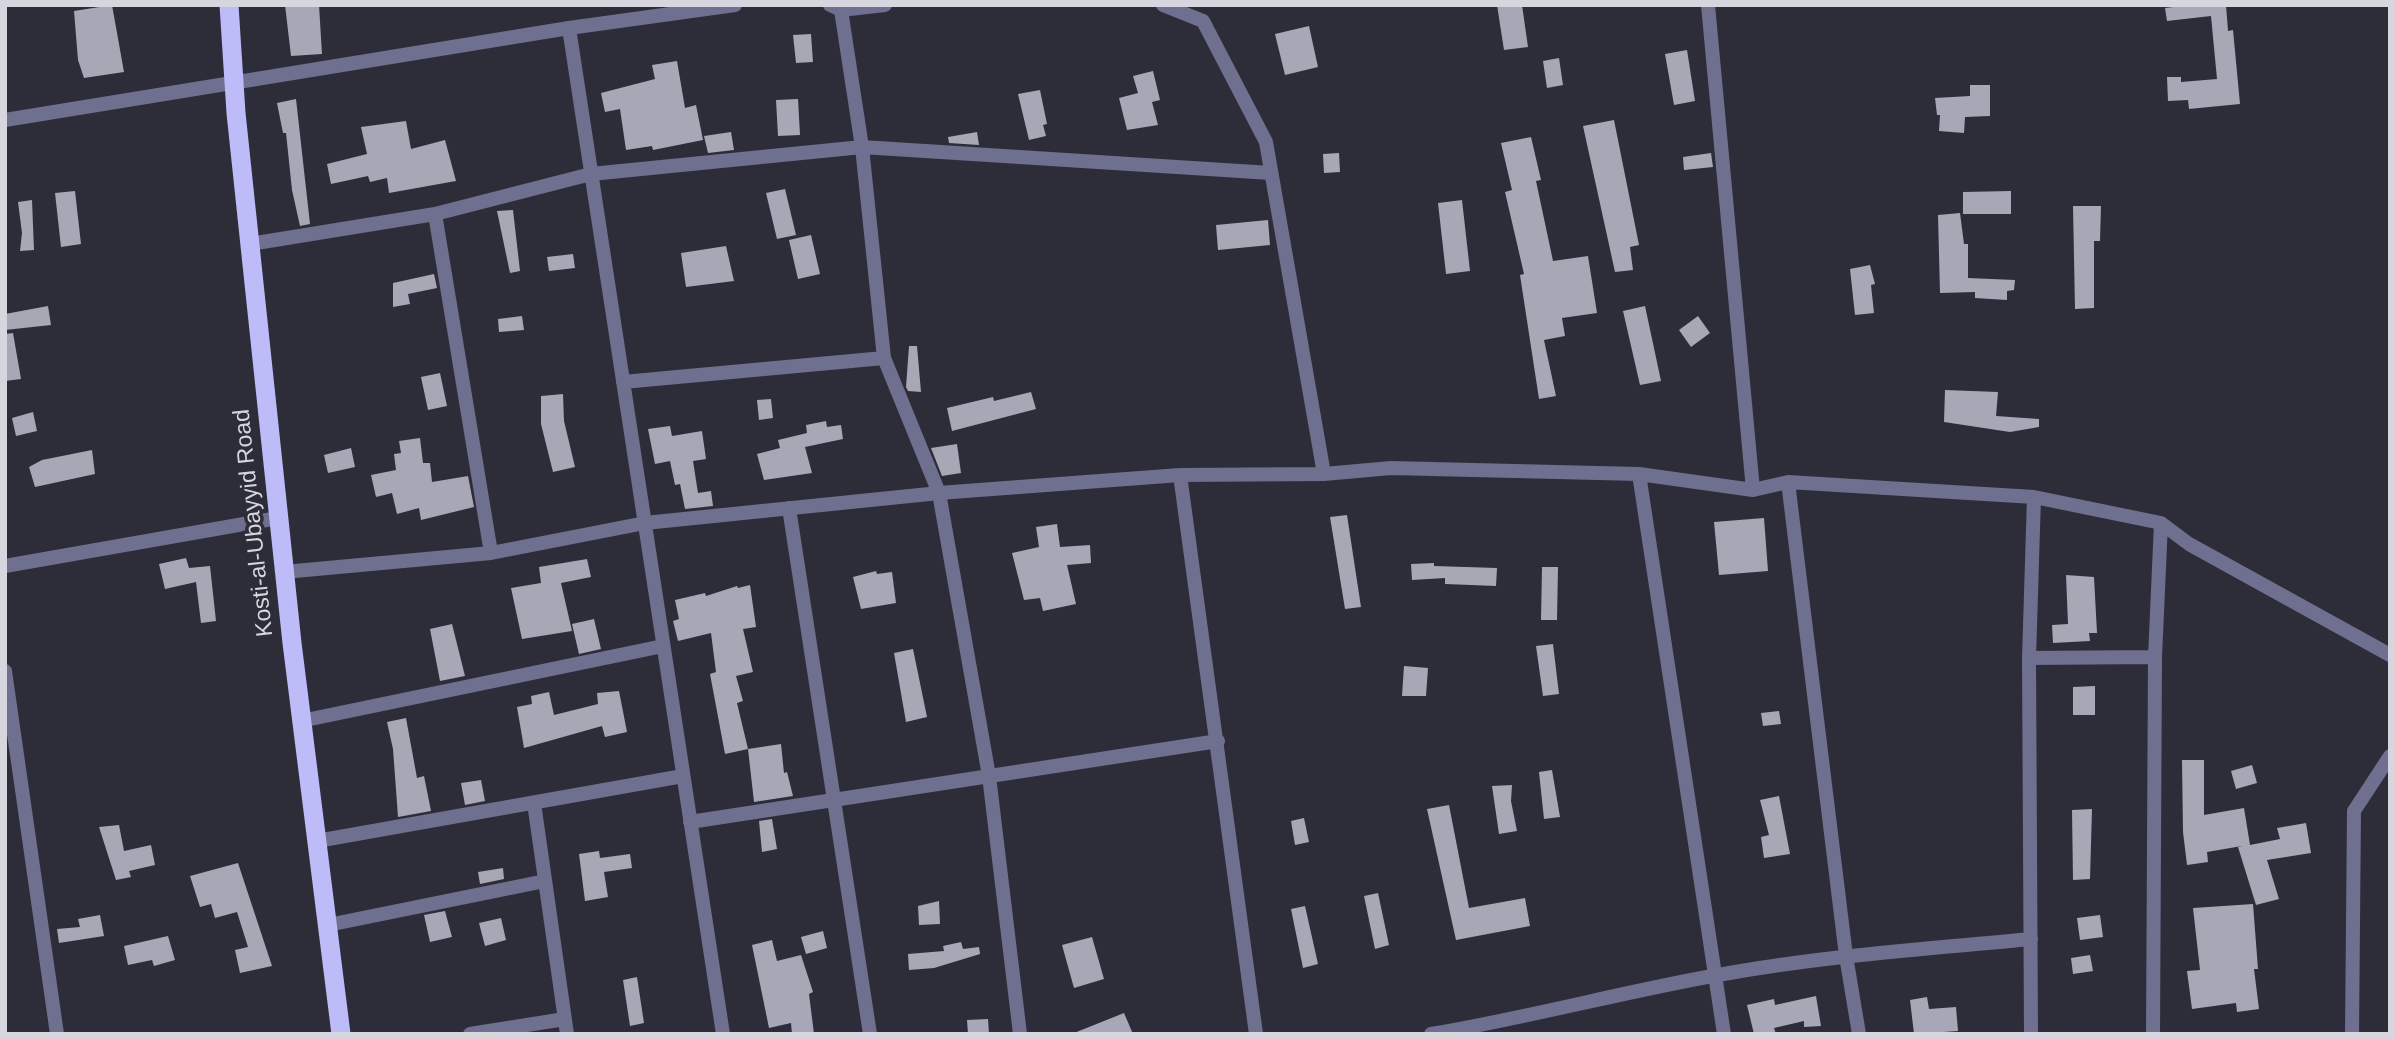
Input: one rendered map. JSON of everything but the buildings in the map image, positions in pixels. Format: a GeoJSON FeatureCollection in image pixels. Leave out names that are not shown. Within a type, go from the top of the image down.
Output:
{"type":"FeatureCollection","features":[{"type":"Feature","properties":{"kind":"highway","name":"Kosti-al-Ubayyid Road"},"geometry":{"type":"LineString","coordinates":[[229,5],[234,84],[278,518],[341,1034]]}},
{"type":"Feature","properties":{"kind":"street"},"geometry":{"type":"LineString","coordinates":[[5,120],[569,28],[735,5]]}},
{"type":"Feature","properties":{"kind":"street"},"geometry":{"type":"LineString","coordinates":[[885,5],[836,8],[862,147],[884,358],[939,493],[989,776],[1020,1034]]}},
{"type":"Feature","properties":{"kind":"street"},"geometry":{"type":"LineString","coordinates":[[1163,5],[1203,21],[1266,142],[1325,474]]}},
{"type":"Feature","properties":{"kind":"street"},"geometry":{"type":"LineString","coordinates":[[1708,5],[1753,491]]}},
{"type":"Feature","properties":{"kind":"street"},"geometry":{"type":"LineString","coordinates":[[569,28],[723,1034]]}},
{"type":"Feature","properties":{"kind":"street"},"geometry":{"type":"LineString","coordinates":[[250,244],[435,214],[591,174],[862,147],[1271,173]]}},
{"type":"Feature","properties":{"kind":"street"},"geometry":{"type":"LineString","coordinates":[[435,214],[491,552]]}},
{"type":"Feature","properties":{"kind":"street"},"geometry":{"type":"LineString","coordinates":[[623,382],[884,358]]}},
{"type":"Feature","properties":{"kind":"street"},"geometry":{"type":"LineString","coordinates":[[284,572],[491,552],[645,523],[939,493],[1180,475],[1325,474],[1391,468],[1639,474],[1753,491],[1788,482],[2034,497],[2161,523],[2189,544],[2390,655]]}},
{"type":"Feature","properties":{"kind":"street"},"geometry":{"type":"LineString","coordinates":[[1639,474],[1724,1034]]}},
{"type":"Feature","properties":{"kind":"street"},"geometry":{"type":"LineString","coordinates":[[1180,475],[1256,1034]]}},
{"type":"Feature","properties":{"kind":"street"},"geometry":{"type":"LineString","coordinates":[[1788,482],[1846,956],[1859,1034]]}},
{"type":"Feature","properties":{"kind":"street"},"geometry":{"type":"LineString","coordinates":[[2031,1034],[2029,658],[2034,497]]}},
{"type":"Feature","properties":{"kind":"street"},"geometry":{"type":"LineString","coordinates":[[789,508],[870,1034]]}},
{"type":"Feature","properties":{"kind":"street"},"geometry":{"type":"LineString","coordinates":[[5,566],[278,518]]}},
{"type":"Feature","properties":{"kind":"street"},"geometry":{"type":"LineString","coordinates":[[2153,1034],[2155,657],[2161,523]]}},
{"type":"Feature","properties":{"kind":"street"},"geometry":{"type":"LineString","coordinates":[[301,721],[663,646]]}},
{"type":"Feature","properties":{"kind":"street"},"geometry":{"type":"LineString","coordinates":[[2029,658],[2155,657]]}},
{"type":"Feature","properties":{"kind":"street"},"geometry":{"type":"LineString","coordinates":[[5,671],[58,1034]]}},
{"type":"Feature","properties":{"kind":"street"},"geometry":{"type":"LineString","coordinates":[[690,822],[1218,741]]}},
{"type":"Feature","properties":{"kind":"street"},"geometry":{"type":"LineString","coordinates":[[2353,1034],[2354,811],[2390,756]]}},
{"type":"Feature","properties":{"kind":"street"},"geometry":{"type":"LineString","coordinates":[[317,841],[683,776]]}},
{"type":"Feature","properties":{"kind":"street"},"geometry":{"type":"LineString","coordinates":[[470,1034],[566,1026],[534,803]]}},
{"type":"Feature","properties":{"kind":"street"},"geometry":{"type":"LineString","coordinates":[[328,925],[545,881]]}},
{"type":"Feature","properties":{"kind":"street"},"geometry":{"type":"LineString","coordinates":[[1431,1034],[1514,1027],[1717,975],[1846,956],[2031,939]]}}]}
